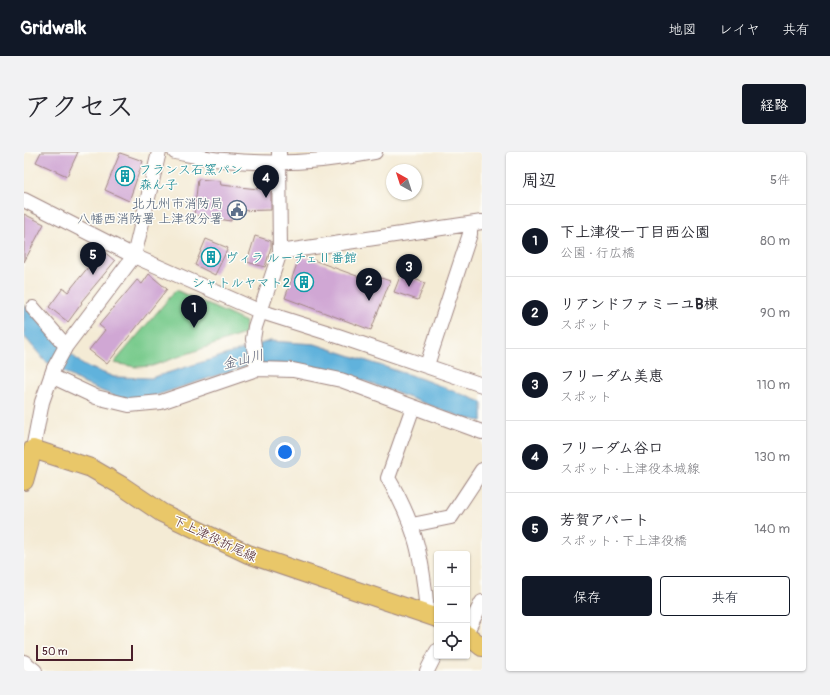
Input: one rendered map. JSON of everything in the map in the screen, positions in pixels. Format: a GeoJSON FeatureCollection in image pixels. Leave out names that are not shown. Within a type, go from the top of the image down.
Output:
{"type":"FeatureCollection","features":[{"type":"Feature","properties":{"kind":"main road"},"geometry":{"type":"LineString","coordinates":[[24,481],[34,449]]}},
{"type":"Feature","properties":{"kind":"main road","name":"下上津役折尾線"},"geometry":{"type":"LineString","coordinates":[[34,449],[91,468],[122,486],[162,513],[248,554],[432,616]]}},
{"type":"Feature","properties":{"kind":"main road"},"geometry":{"type":"LineString","coordinates":[[470,638],[482,647]]}},
{"type":"Feature","properties":{"kind":"street"},"geometry":{"type":"LineString","coordinates":[[34,449],[40,413],[52,372],[66,346],[134,256],[159,152]]}},
{"type":"Feature","properties":{"kind":"street"},"geometry":{"type":"LineString","coordinates":[[175,152],[224,160],[375,152]]}},
{"type":"Feature","properties":{"kind":"street"},"geometry":{"type":"LineString","coordinates":[[257,369],[253,340],[259,311],[280,252],[280,157]]}},
{"type":"Feature","properties":{"kind":"street"},"geometry":{"type":"LineString","coordinates":[[24,200],[134,256],[259,311],[426,365],[482,385]]}},
{"type":"Feature","properties":{"kind":"street"},"geometry":{"type":"LineString","coordinates":[[280,252],[476,224]]}},
{"type":"Feature","properties":{"kind":"street"},"geometry":{"type":"LineString","coordinates":[[426,365],[470,234],[476,224]]}},
{"type":"Feature","properties":{"kind":"street"},"geometry":{"type":"LineString","coordinates":[[33,308],[66,346]]}},
{"type":"Feature","properties":{"kind":"street"},"geometry":{"type":"LineString","coordinates":[[52,372],[96,397],[129,405],[160,402],[257,369],[293,370],[341,380],[482,432]]}},
{"type":"Feature","properties":{"kind":"street"},"geometry":{"type":"LineString","coordinates":[[413,407],[388,478],[403,503],[412,525],[432,616]]}},
{"type":"Feature","properties":{"kind":"street"},"geometry":{"type":"LineString","coordinates":[[412,525],[451,516],[482,470]]}},
{"type":"Feature","properties":{"kind":"street"},"geometry":{"type":"LineString","coordinates":[[470,625],[482,602]]}},
{"type":"Feature","properties":{"kind":"street"},"geometry":{"type":"LineString","coordinates":[[428,671],[434,658]]}},
{"type":"Feature","properties":{"kind":"street"},"geometry":{"type":"LineString","coordinates":[[24,662],[35,671]]}},
{"type":"Feature","properties":{"kind":"green space"},"geometry":{"type":"Polygon","coordinates":[[[176,290],[246,322],[244,334],[152,366],[136,367],[114,363],[176,290]]]}},
{"type":"Feature","properties":{"kind":"water","name":"金山川"},"geometry":{"type":"Polygon","coordinates":[[[24,305],[57,341],[83,365],[114,377],[151,378],[270,341],[315,344],[422,379],[482,402],[482,421],[464,418],[335,370],[292,364],[252,364],[154,396],[133,401],[114,396],[85,384],[45,361],[24,336],[24,305]]]}},
{"type":"Feature","properties":{"kind":"building"},"geometry":{"type":"Polygon","coordinates":[[[41,152],[78,152],[67,176],[36,162],[41,152]]]}},
{"type":"Feature","properties":{"kind":"building","name":"フランス石窯パン 森ん子"},"geometry":{"type":"Polygon","coordinates":[[[120,153],[143,161],[129,201],[105,190],[120,153]]]}},
{"type":"Feature","properties":{"kind":"building"},"geometry":{"type":"Polygon","coordinates":[[[198,179],[220,181],[221,185],[258,189],[258,187],[271,187],[271,210],[232,211],[231,221],[194,215],[198,179]]]}},
{"type":"Feature","properties":{"kind":"building"},"geometry":{"type":"Polygon","coordinates":[[[24,214],[44,224],[24,262],[24,214]]]}},
{"type":"Feature","properties":{"kind":"building"},"geometry":{"type":"Polygon","coordinates":[[[255,236],[271,241],[271,247],[265,267],[247,262],[255,236]]]}},
{"type":"Feature","properties":{"kind":"building","name":"ヴィラ ルーチェⅡ番館"},"geometry":{"type":"Polygon","coordinates":[[[206,239],[228,248],[215,275],[195,265],[206,239]]]}},
{"type":"Feature","properties":{"kind":"building"},"geometry":{"type":"Polygon","coordinates":[[[102,250],[115,261],[81,302],[82,303],[68,322],[49,307],[63,288],[68,292],[102,250]]]}},
{"type":"Feature","properties":{"kind":"building"},"geometry":{"type":"Polygon","coordinates":[[[305,257],[365,279],[367,273],[390,281],[371,330],[285,298],[299,258],[305,257]]]}},
{"type":"Feature","properties":{"kind":"building"},"geometry":{"type":"Polygon","coordinates":[[[149,274],[167,289],[107,364],[89,350],[105,330],[99,325],[137,280],[142,284],[149,274]]]}},
{"type":"Feature","properties":{"kind":"building"},"geometry":{"type":"Polygon","coordinates":[[[401,274],[425,283],[418,300],[394,292],[401,274]]]}},
{"type":"Feature","properties":{"kind":"place","name":"フランス石窯パン 森ん子"},"geometry":{"type":"Point","coordinates":[125,176]}},
{"type":"Feature","properties":{"kind":"place","name":"フリーダム谷口"},"geometry":{"type":"Point","coordinates":[266,198]}},
{"type":"Feature","properties":{"kind":"place","name":"北九州市消防局 八幡西消防署 上津役分署"},"geometry":{"type":"Point","coordinates":[237,210]}},
{"type":"Feature","properties":{"kind":"place","name":"ヴィラ ルーチェⅡ番館"},"geometry":{"type":"Point","coordinates":[211,257]}},
{"type":"Feature","properties":{"kind":"place","name":"芳賀アパート"},"geometry":{"type":"Point","coordinates":[93,275]}},
{"type":"Feature","properties":{"kind":"place","name":"シャトルヤマト2"},"geometry":{"type":"Point","coordinates":[304,282]}},
{"type":"Feature","properties":{"kind":"place","name":"フリーダム美恵"},"geometry":{"type":"Point","coordinates":[409,287]}},
{"type":"Feature","properties":{"kind":"place","name":"リアンドファミーユB棟"},"geometry":{"type":"Point","coordinates":[369,301]}},
{"type":"Feature","properties":{"kind":"place","name":"下上津役一丁目西公園"},"geometry":{"type":"Point","coordinates":[194,328]}}]}
